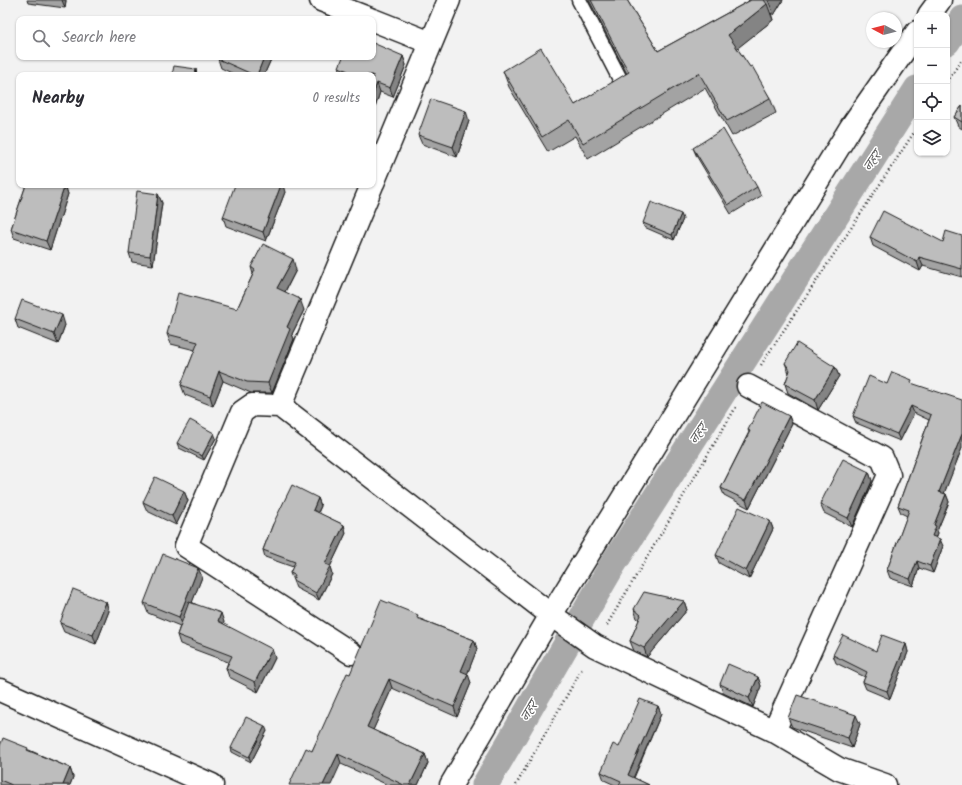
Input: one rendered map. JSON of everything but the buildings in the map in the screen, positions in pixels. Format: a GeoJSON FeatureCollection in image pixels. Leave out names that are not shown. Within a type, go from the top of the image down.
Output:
{"type":"FeatureCollection","features":[{"type":"Feature","properties":{"kind":"street"},"geometry":{"type":"LineString","coordinates":[[321,0],[362,16]]}},
{"type":"Feature","properties":{"kind":"street"},"geometry":{"type":"LineString","coordinates":[[376,177],[449,0]]}},
{"type":"Feature","properties":{"kind":"street"},"geometry":{"type":"LineString","coordinates":[[931,12],[940,0]]}},
{"type":"Feature","properties":{"kind":"street"},"geometry":{"type":"LineString","coordinates":[[376,21],[431,43]]}},
{"type":"Feature","properties":{"kind":"street"},"geometry":{"type":"LineString","coordinates":[[451,785],[551,615],[851,127],[914,36]]}},
{"type":"Feature","properties":{"kind":"street"},"geometry":{"type":"LineString","coordinates":[[280,406],[371,188]]}},
{"type":"Feature","properties":{"kind":"street"},"geometry":{"type":"LineString","coordinates":[[748,386],[882,458],[889,475],[774,732]]}},
{"type":"Feature","properties":{"kind":"street"},"geometry":{"type":"LineString","coordinates":[[351,653],[186,546],[242,412],[252,405],[280,406],[551,615],[595,646],[774,732],[839,769],[885,785]]}},
{"type":"Feature","properties":{"kind":"street"},"geometry":{"type":"LineString","coordinates":[[0,690],[212,785]]}},
{"type":"Feature","properties":{"kind":"lane"},"geometry":{"type":"LineString","coordinates":[[579,0],[622,83]]}},
{"type":"Feature","properties":{"kind":"path"},"geometry":{"type":"LineString","coordinates":[[950,77],[962,59]]}},
{"type":"Feature","properties":{"kind":"path"},"geometry":{"type":"LineString","coordinates":[[516,785],[595,646],[748,386],[914,133]]}},
{"type":"Feature","properties":{"kind":"waterway","name":"नहर"},"geometry":{"type":"LineString","coordinates":[[950,37],[962,19]]}},
{"type":"Feature","properties":{"kind":"waterway","name":"नहर"},"geometry":{"type":"LineString","coordinates":[[485,785],[612,566],[914,94]]}}]}
